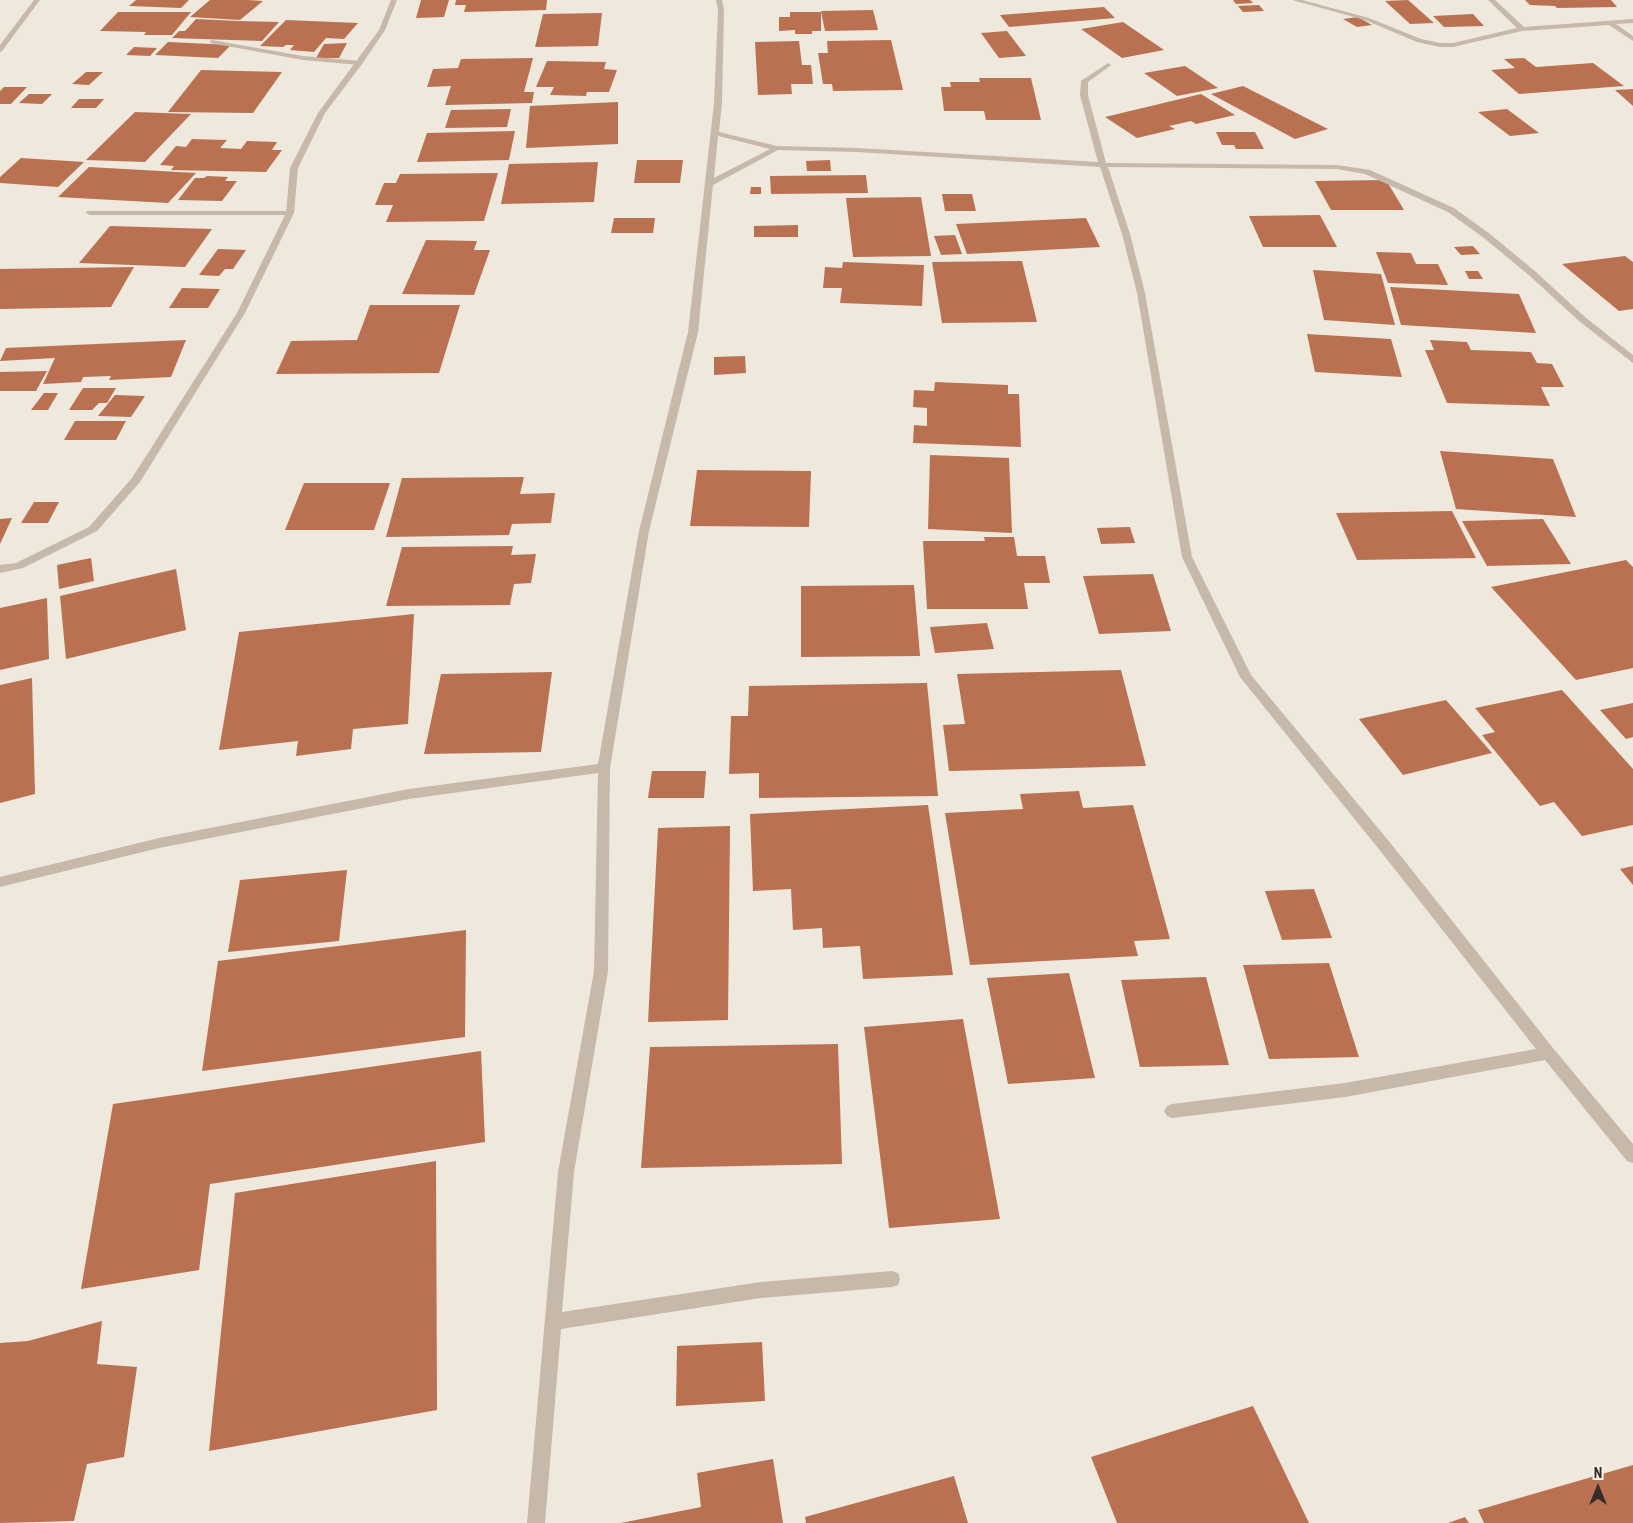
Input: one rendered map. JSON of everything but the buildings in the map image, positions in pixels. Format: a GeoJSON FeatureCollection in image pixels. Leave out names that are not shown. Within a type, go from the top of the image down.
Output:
{"type":"FeatureCollection","features":[{"type":"Feature","properties":{"kind":"street"},"geometry":{"type":"LineString","coordinates":[[0,50],[37,0]]}},
{"type":"Feature","properties":{"kind":"street"},"geometry":{"type":"LineString","coordinates":[[0,569],[19,566],[93,529],[136,480],[241,313],[290,213],[294,168],[322,113],[360,63],[382,30],[394,0]]}},
{"type":"Feature","properties":{"kind":"street"},"geometry":{"type":"LineString","coordinates":[[536,1523],[566,1172],[600,971],[604,768],[644,532],[693,332],[718,103],[721,10],[719,0]]}},
{"type":"Feature","properties":{"kind":"street"},"geometry":{"type":"LineString","coordinates":[[1295,0],[1367,18],[1419,41],[1440,45],[1454,45],[1522,29],[1633,21]]}},
{"type":"Feature","properties":{"kind":"street"},"geometry":{"type":"LineString","coordinates":[[1491,0],[1522,29]]}},
{"type":"Feature","properties":{"kind":"street"},"geometry":{"type":"LineString","coordinates":[[1609,22],[1633,39]]}},
{"type":"Feature","properties":{"kind":"street"},"geometry":{"type":"LineString","coordinates":[[212,42],[303,58],[360,63]]}},
{"type":"Feature","properties":{"kind":"street"},"geometry":{"type":"LineString","coordinates":[[1108,65],[1085,81],[1084,95],[1103,165],[1126,234],[1141,293],[1187,557],[1246,677],[1387,849],[1548,1053],[1633,1156]]}},
{"type":"Feature","properties":{"kind":"street"},"geometry":{"type":"LineString","coordinates":[[714,133],[777,148],[857,150],[1103,165],[1336,167],[1367,172],[1451,210],[1518,261],[1582,319],[1633,360]]}},
{"type":"Feature","properties":{"kind":"street"},"geometry":{"type":"LineString","coordinates":[[710,184],[777,148]]}},
{"type":"Feature","properties":{"kind":"street"},"geometry":{"type":"LineString","coordinates":[[90,213],[290,213]]}},
{"type":"Feature","properties":{"kind":"street"},"geometry":{"type":"LineString","coordinates":[[0,882],[159,843],[409,794],[604,768]]}},
{"type":"Feature","properties":{"kind":"street"},"geometry":{"type":"LineString","coordinates":[[1172,1111],[1345,1090],[1548,1053]]}},
{"type":"Feature","properties":{"kind":"street"},"geometry":{"type":"LineString","coordinates":[[553,1322],[761,1290],[892,1278]]}}]}
